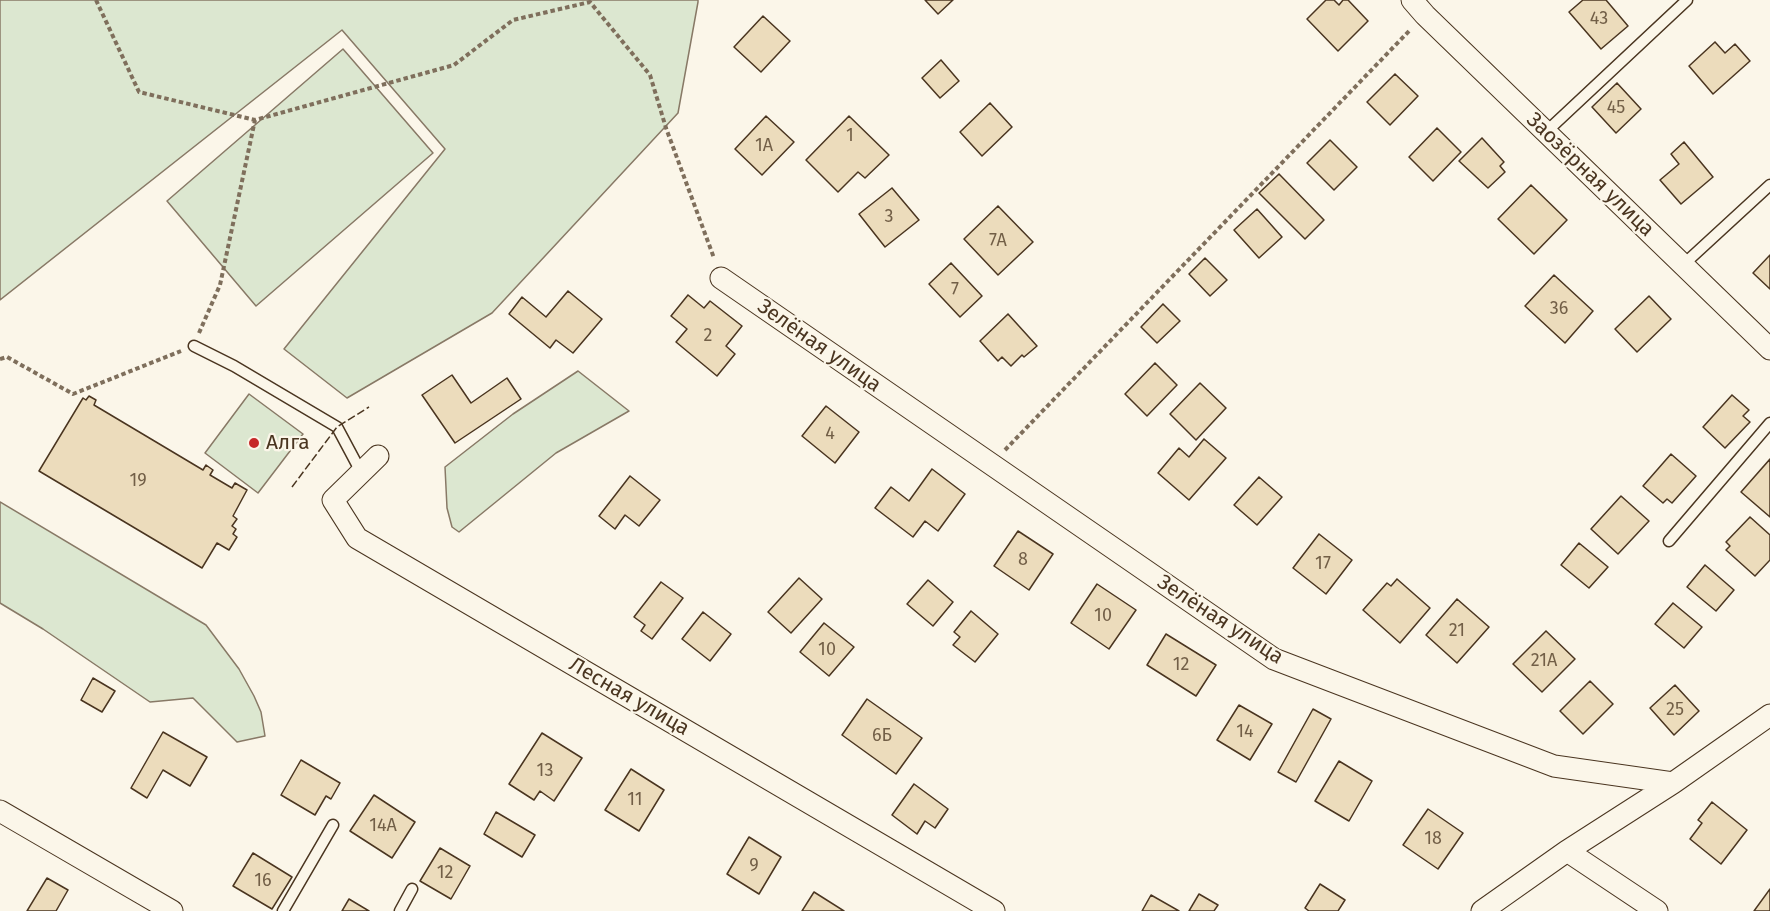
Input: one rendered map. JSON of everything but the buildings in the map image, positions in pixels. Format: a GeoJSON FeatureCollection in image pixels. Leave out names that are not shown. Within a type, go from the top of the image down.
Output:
{"type":"FeatureCollection","features":[{"type":"Feature","properties":{"kind":"street","name":"Заозёрная улица"},"geometry":{"type":"LineString","coordinates":[[1419,7],[1770,349]]}},
{"type":"Feature","properties":{"kind":"street","name":"Зелёная улица"},"geometry":{"type":"LineString","coordinates":[[721,278],[1274,659],[1554,766],[1673,783]]}},
{"type":"Feature","properties":{"kind":"street","name":"Лесная улица"},"geometry":{"type":"LineString","coordinates":[[378,456],[333,500],[357,538],[994,911]]}},
{"type":"Feature","properties":{"kind":"street"},"geometry":{"type":"LineString","coordinates":[[1482,911],[1770,715]]}},
{"type":"Feature","properties":{"kind":"street"},"geometry":{"type":"LineString","coordinates":[[0,811],[171,911]]}},
{"type":"Feature","properties":{"kind":"street"},"geometry":{"type":"LineString","coordinates":[[1567,851],[1657,911]]}},
{"type":"Feature","properties":{"kind":"lane"},"geometry":{"type":"LineString","coordinates":[[1546,132],[1688,0]]}},
{"type":"Feature","properties":{"kind":"lane"},"geometry":{"type":"LineString","coordinates":[[1683,265],[1770,185]]}},
{"type":"Feature","properties":{"kind":"lane"},"geometry":{"type":"LineString","coordinates":[[194,346],[234,366],[337,427],[361,472]]}},
{"type":"Feature","properties":{"kind":"lane"},"geometry":{"type":"LineString","coordinates":[[1668,541],[1770,423]]}},
{"type":"Feature","properties":{"kind":"lane"},"geometry":{"type":"LineString","coordinates":[[283,911],[333,825]]}},
{"type":"Feature","properties":{"kind":"lane"},"geometry":{"type":"LineString","coordinates":[[400,911],[412,889]]}},
{"type":"Feature","properties":{"kind":"path"},"geometry":{"type":"LineString","coordinates":[[96,0],[138,92],[255,120],[454,65],[513,20],[590,2],[650,75],[666,128],[721,278]]}},
{"type":"Feature","properties":{"kind":"path"},"geometry":{"type":"LineString","coordinates":[[991,464],[1419,7]]}},
{"type":"Feature","properties":{"kind":"path"},"geometry":{"type":"LineString","coordinates":[[0,359],[7,357],[73,394],[194,346],[220,285],[255,120]]}},
{"type":"Feature","properties":{"kind":"green space"},"geometry":{"type":"Polygon","coordinates":[[[0,0],[698,0],[698,2],[678,113],[492,313],[347,398],[284,349],[445,149],[342,30],[0,300],[0,0]]]}},
{"type":"Feature","properties":{"kind":"green space"},"geometry":{"type":"Polygon","coordinates":[[[343,49],[433,153],[256,306],[167,201],[343,49]]]}},
{"type":"Feature","properties":{"kind":"green space"},"geometry":{"type":"Polygon","coordinates":[[[578,371],[629,411],[556,453],[459,532],[452,527],[447,508],[445,467],[513,414],[578,371]]]}},
{"type":"Feature","properties":{"kind":"green space","name":"Алга"},"geometry":{"type":"Polygon","coordinates":[[[249,394],[303,434],[258,493],[205,453],[249,394]]]}},
{"type":"Feature","properties":{"kind":"green space"},"geometry":{"type":"Polygon","coordinates":[[[0,502],[206,625],[239,669],[254,696],[261,712],[265,736],[237,742],[193,698],[150,702],[43,629],[0,603],[0,502]]]}},
{"type":"Feature","properties":{"kind":"fence"},"geometry":{"type":"LineString","coordinates":[[292,487],[337,427],[369,407]]}},
{"type":"Feature","properties":{"kind":"place","name":"Алга"},"geometry":{"type":"Point","coordinates":[254,443]}}]}
